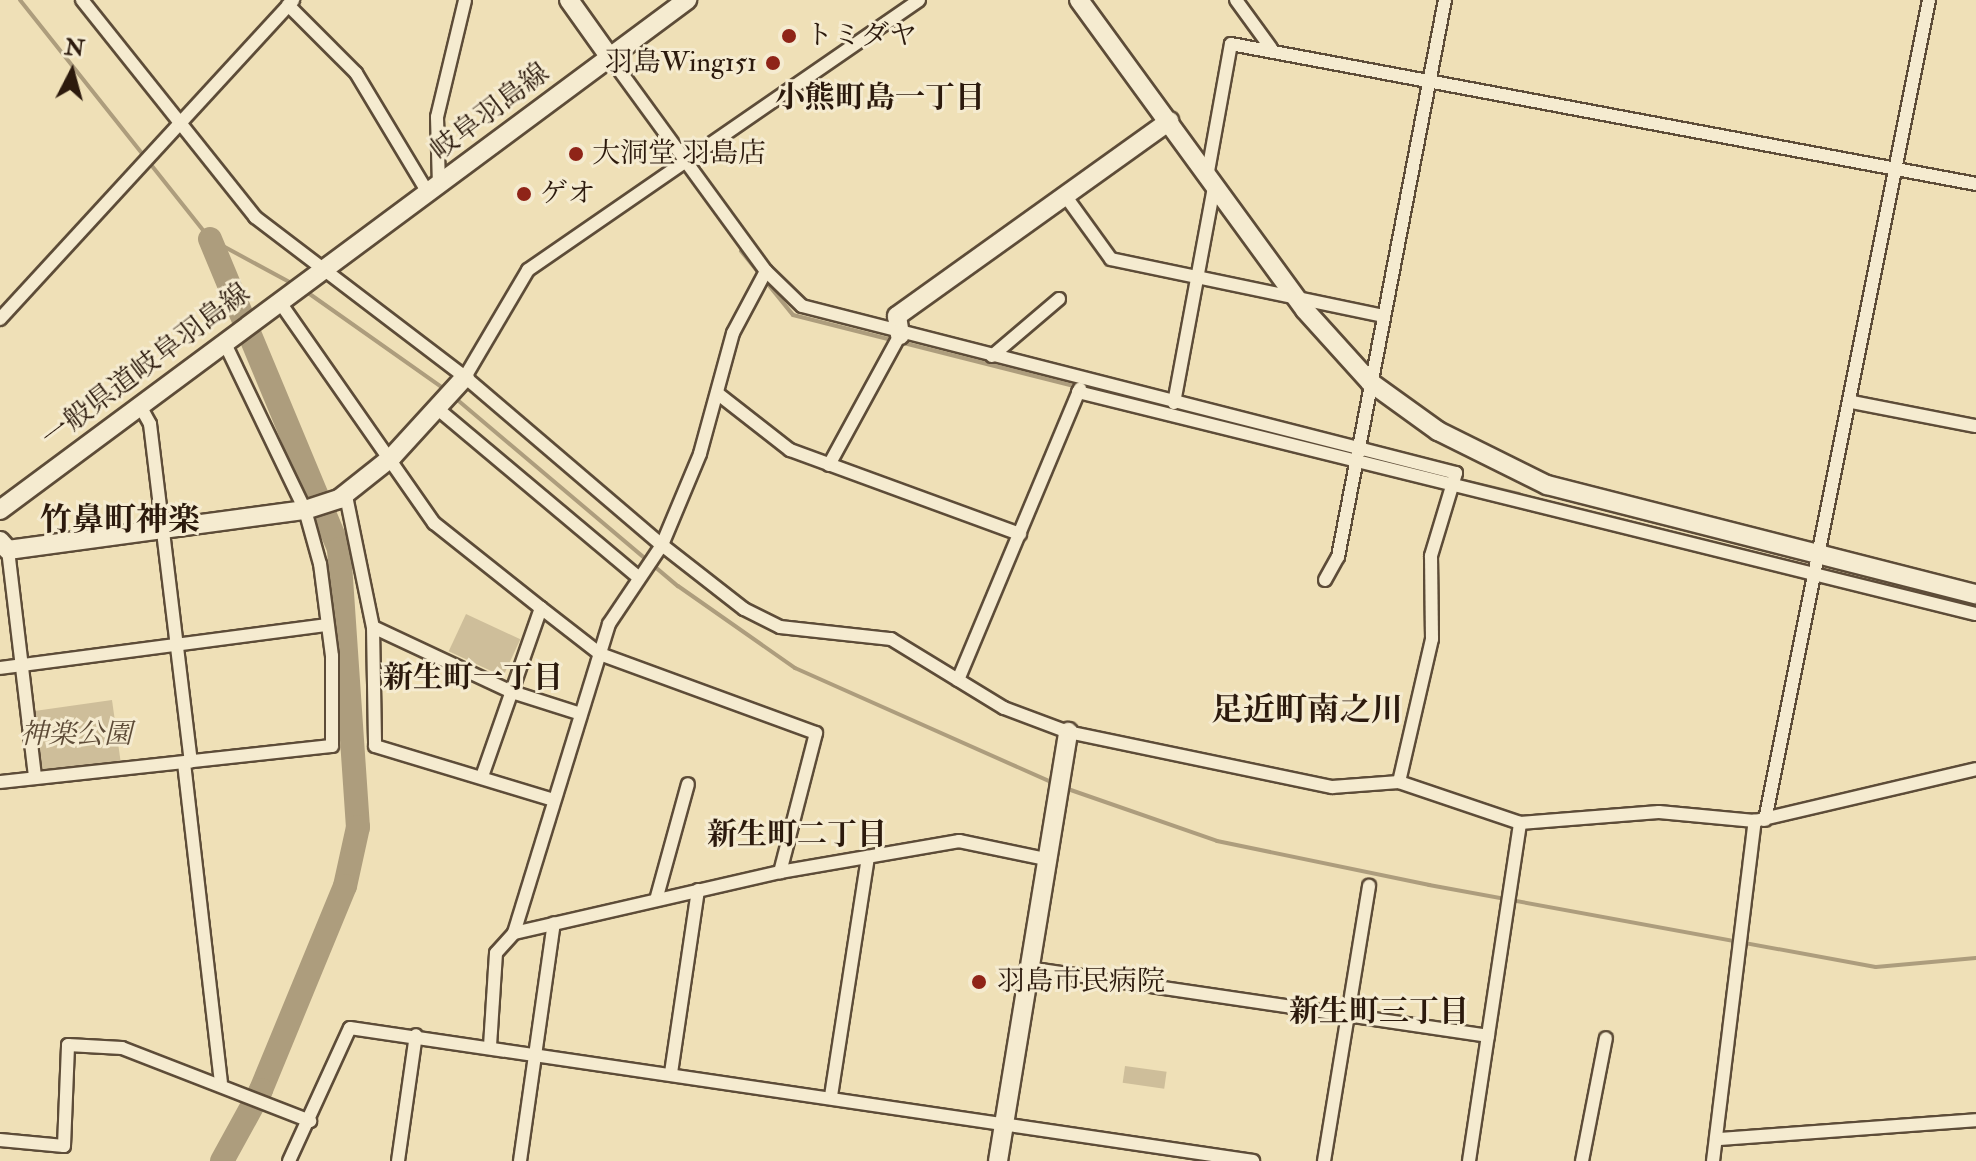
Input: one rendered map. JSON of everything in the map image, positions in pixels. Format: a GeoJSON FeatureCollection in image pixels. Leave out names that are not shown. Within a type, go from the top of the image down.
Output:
{"type":"FeatureCollection","features":[{"type":"Feature","properties":{"kind":"street"},"geometry":{"type":"LineString","coordinates":[[82,0],[175,123],[255,217],[463,381],[660,549],[744,609],[780,627],[891,639],[1033,723],[1332,787],[1399,782],[1520,823],[1659,812],[1760,821],[1976,769]]}},
{"type":"Feature","properties":{"kind":"street"},"geometry":{"type":"LineString","coordinates":[[433,189],[437,117],[465,0]]}},
{"type":"Feature","properties":{"kind":"street"},"geometry":{"type":"LineString","coordinates":[[569,0],[766,271],[802,306],[900,335],[992,356],[1081,386],[1358,455]]}},
{"type":"Feature","properties":{"kind":"street","name":"岐阜羽島線"},"geometry":{"type":"LineString","coordinates":[[321,272],[687,0]]}},
{"type":"Feature","properties":{"kind":"street"},"geometry":{"type":"LineString","coordinates":[[35,777],[4,546],[161,531],[309,509],[343,498],[392,457],[442,407],[463,381],[528,270],[688,165],[919,0]]}},
{"type":"Feature","properties":{"kind":"street"},"geometry":{"type":"LineString","coordinates":[[1079,0],[1296,297],[1370,382],[1438,431],[1547,485],[1976,594]]}},
{"type":"Feature","properties":{"kind":"street"},"geometry":{"type":"LineString","coordinates":[[1236,0],[1271,48]]}},
{"type":"Feature","properties":{"kind":"street"},"geometry":{"type":"LineString","coordinates":[[1325,580],[1338,557],[1445,0]]}},
{"type":"Feature","properties":{"kind":"street"},"geometry":{"type":"LineString","coordinates":[[1713,1161],[1719,1139],[1740,925],[1760,821],[1818,577],[1929,0]]}},
{"type":"Feature","properties":{"kind":"street"},"geometry":{"type":"LineString","coordinates":[[0,319],[175,123],[291,2],[356,73],[433,189]]}},
{"type":"Feature","properties":{"kind":"street"},"geometry":{"type":"LineString","coordinates":[[1174,403],[1199,277],[1231,44],[1271,48],[1976,184]]}},
{"type":"Feature","properties":{"kind":"street"},"geometry":{"type":"LineString","coordinates":[[829,465],[900,335],[897,316],[1169,121]]}},
{"type":"Feature","properties":{"kind":"street"},"geometry":{"type":"LineString","coordinates":[[1064,194],[1111,259],[1383,316]]}},
{"type":"Feature","properties":{"kind":"street"},"geometry":{"type":"LineString","coordinates":[[490,1046],[496,953],[514,933],[551,799],[609,624],[660,549],[717,393],[733,333],[766,271]]}},
{"type":"Feature","properties":{"kind":"street","name":"一般県道岐阜羽島線"},"geometry":{"type":"LineString","coordinates":[[0,510],[321,272]]}},
{"type":"Feature","properties":{"kind":"street"},"geometry":{"type":"LineString","coordinates":[[282,299],[434,523],[600,654],[816,733],[780,872]]}},
{"type":"Feature","properties":{"kind":"street"},"geometry":{"type":"LineString","coordinates":[[992,356],[1059,299]]}},
{"type":"Feature","properties":{"kind":"street"},"geometry":{"type":"LineString","coordinates":[[0,782],[332,746],[327,625],[309,509],[229,341]]}},
{"type":"Feature","properties":{"kind":"street"},"geometry":{"type":"LineString","coordinates":[[1081,386],[1174,403],[1454,485],[1976,614]]}},
{"type":"Feature","properties":{"kind":"street"},"geometry":{"type":"LineString","coordinates":[[958,680],[1081,386]]}},
{"type":"Feature","properties":{"kind":"street"},"geometry":{"type":"LineString","coordinates":[[717,393],[790,450],[1020,534]]}},
{"type":"Feature","properties":{"kind":"street"},"geometry":{"type":"LineString","coordinates":[[1852,402],[1976,426]]}},
{"type":"Feature","properties":{"kind":"street"},"geometry":{"type":"LineString","coordinates":[[139,404],[150,424],[221,1082]]}},
{"type":"Feature","properties":{"kind":"street"},"geometry":{"type":"LineString","coordinates":[[442,407],[641,576]]}},
{"type":"Feature","properties":{"kind":"street"},"geometry":{"type":"LineString","coordinates":[[1399,782],[1432,639],[1431,556],[1454,485]]}},
{"type":"Feature","properties":{"kind":"street"},"geometry":{"type":"LineString","coordinates":[[343,498],[373,627],[375,746],[483,774],[551,799]]}},
{"type":"Feature","properties":{"kind":"street"},"geometry":{"type":"LineString","coordinates":[[483,774],[541,608]]}},
{"type":"Feature","properties":{"kind":"street"},"geometry":{"type":"LineString","coordinates":[[0,668],[327,625]]}},
{"type":"Feature","properties":{"kind":"street"},"geometry":{"type":"LineString","coordinates":[[373,627],[512,692],[581,714]]}},
{"type":"Feature","properties":{"kind":"street"},"geometry":{"type":"LineString","coordinates":[[998,1161],[1068,732]]}},
{"type":"Feature","properties":{"kind":"street"},"geometry":{"type":"LineString","coordinates":[[656,900],[688,784]]}},
{"type":"Feature","properties":{"kind":"street"},"geometry":{"type":"LineString","coordinates":[[1469,1161],[1520,823]]}},
{"type":"Feature","properties":{"kind":"street"},"geometry":{"type":"LineString","coordinates":[[514,933],[780,872],[959,841],[1046,859]]}},
{"type":"Feature","properties":{"kind":"street"},"geometry":{"type":"LineString","coordinates":[[831,1096],[868,857]]}},
{"type":"Feature","properties":{"kind":"street"},"geometry":{"type":"LineString","coordinates":[[1324,1161],[1369,886]]}},
{"type":"Feature","properties":{"kind":"street"},"geometry":{"type":"LineString","coordinates":[[671,1073],[698,890]]}},
{"type":"Feature","properties":{"kind":"street"},"geometry":{"type":"LineString","coordinates":[[520,1161],[554,923]]}},
{"type":"Feature","properties":{"kind":"street"},"geometry":{"type":"LineString","coordinates":[[1028,968],[1488,1036]]}},
{"type":"Feature","properties":{"kind":"street"},"geometry":{"type":"LineString","coordinates":[[289,1161],[310,1121],[350,1028],[416,1035],[1005,1122],[1181,1156],[1253,1161]]}},
{"type":"Feature","properties":{"kind":"street"},"geometry":{"type":"LineString","coordinates":[[398,1161],[416,1035]]}},
{"type":"Feature","properties":{"kind":"street"},"geometry":{"type":"LineString","coordinates":[[1582,1161],[1606,1038]]}},
{"type":"Feature","properties":{"kind":"street"},"geometry":{"type":"LineString","coordinates":[[62,1161],[68,1045],[122,1048],[221,1082],[310,1121]]}},
{"type":"Feature","properties":{"kind":"street"},"geometry":{"type":"LineString","coordinates":[[1719,1139],[1976,1120]]}},
{"type":"Feature","properties":{"kind":"street"},"geometry":{"type":"LineString","coordinates":[[0,1140],[64,1146]]}},
{"type":"Feature","properties":{"kind":"green space"},"geometry":{"type":"Polygon","coordinates":[[[466,614],[520,639],[503,677],[449,651],[466,614]]]}},
{"type":"Feature","properties":{"kind":"green space","name":"神楽公園"},"geometry":{"type":"Polygon","coordinates":[[[112,700],[120,760],[41,772],[33,711],[112,700]]]}},
{"type":"Feature","properties":{"kind":"green space"},"geometry":{"type":"Polygon","coordinates":[[[1125,1066],[1167,1072],[1164,1089],[1123,1083],[1125,1066]]]}},
{"type":"Feature","properties":{"kind":"waterway"},"geometry":{"type":"LineString","coordinates":[[20,0],[210,239],[293,284]]}},
{"type":"Feature","properties":{"kind":"waterway"},"geometry":{"type":"LineString","coordinates":[[210,239],[339,549],[358,827],[345,886],[261,1090],[222,1161]]}},
{"type":"Feature","properties":{"kind":"waterway"},"geometry":{"type":"LineString","coordinates":[[741,251],[793,315],[1078,387]]}},
{"type":"Feature","properties":{"kind":"waterway"},"geometry":{"type":"LineString","coordinates":[[304,290],[447,391]]}},
{"type":"Feature","properties":{"kind":"waterway"},"geometry":{"type":"LineString","coordinates":[[1110,394],[1416,469]]}},
{"type":"Feature","properties":{"kind":"waterway"},"geometry":{"type":"LineString","coordinates":[[454,397],[678,586],[795,668],[1053,783]]}},
{"type":"Feature","properties":{"kind":"waterway"},"geometry":{"type":"LineString","coordinates":[[1456,479],[1519,494]]}},
{"type":"Feature","properties":{"kind":"waterway"},"geometry":{"type":"LineString","coordinates":[[1065,788],[1217,841],[1429,885],[1876,967],[1976,958]]}},
{"type":"Feature","properties":{"kind":"place","name":"トミダヤ"},"geometry":{"type":"Point","coordinates":[789,36]}},
{"type":"Feature","properties":{"kind":"place","name":"羽島Wing151"},"geometry":{"type":"Point","coordinates":[773,63]}},
{"type":"Feature","properties":{"kind":"place","name":"大洞堂 羽島店"},"geometry":{"type":"Point","coordinates":[576,154]}},
{"type":"Feature","properties":{"kind":"place","name":"ゲオ"},"geometry":{"type":"Point","coordinates":[524,194]}},
{"type":"Feature","properties":{"kind":"place","name":"羽島市民病院"},"geometry":{"type":"Point","coordinates":[979,982]}},
{"type":"Feature","properties":{"kind":"district","name":"小熊町島一丁目"},"geometry":{"type":"Point","coordinates":[880,98]}},
{"type":"Feature","properties":{"kind":"district","name":"竹鼻町神楽"},"geometry":{"type":"Point","coordinates":[120,520]}},
{"type":"Feature","properties":{"kind":"district","name":"新生町一丁目"},"geometry":{"type":"Point","coordinates":[473,678]}},
{"type":"Feature","properties":{"kind":"district","name":"足近町南之川"},"geometry":{"type":"Point","coordinates":[1307,710]}},
{"type":"Feature","properties":{"kind":"district","name":"新生町二丁目"},"geometry":{"type":"Point","coordinates":[797,835]}},
{"type":"Feature","properties":{"kind":"district","name":"新生町三丁目"},"geometry":{"type":"Point","coordinates":[1379,1012]}}]}
